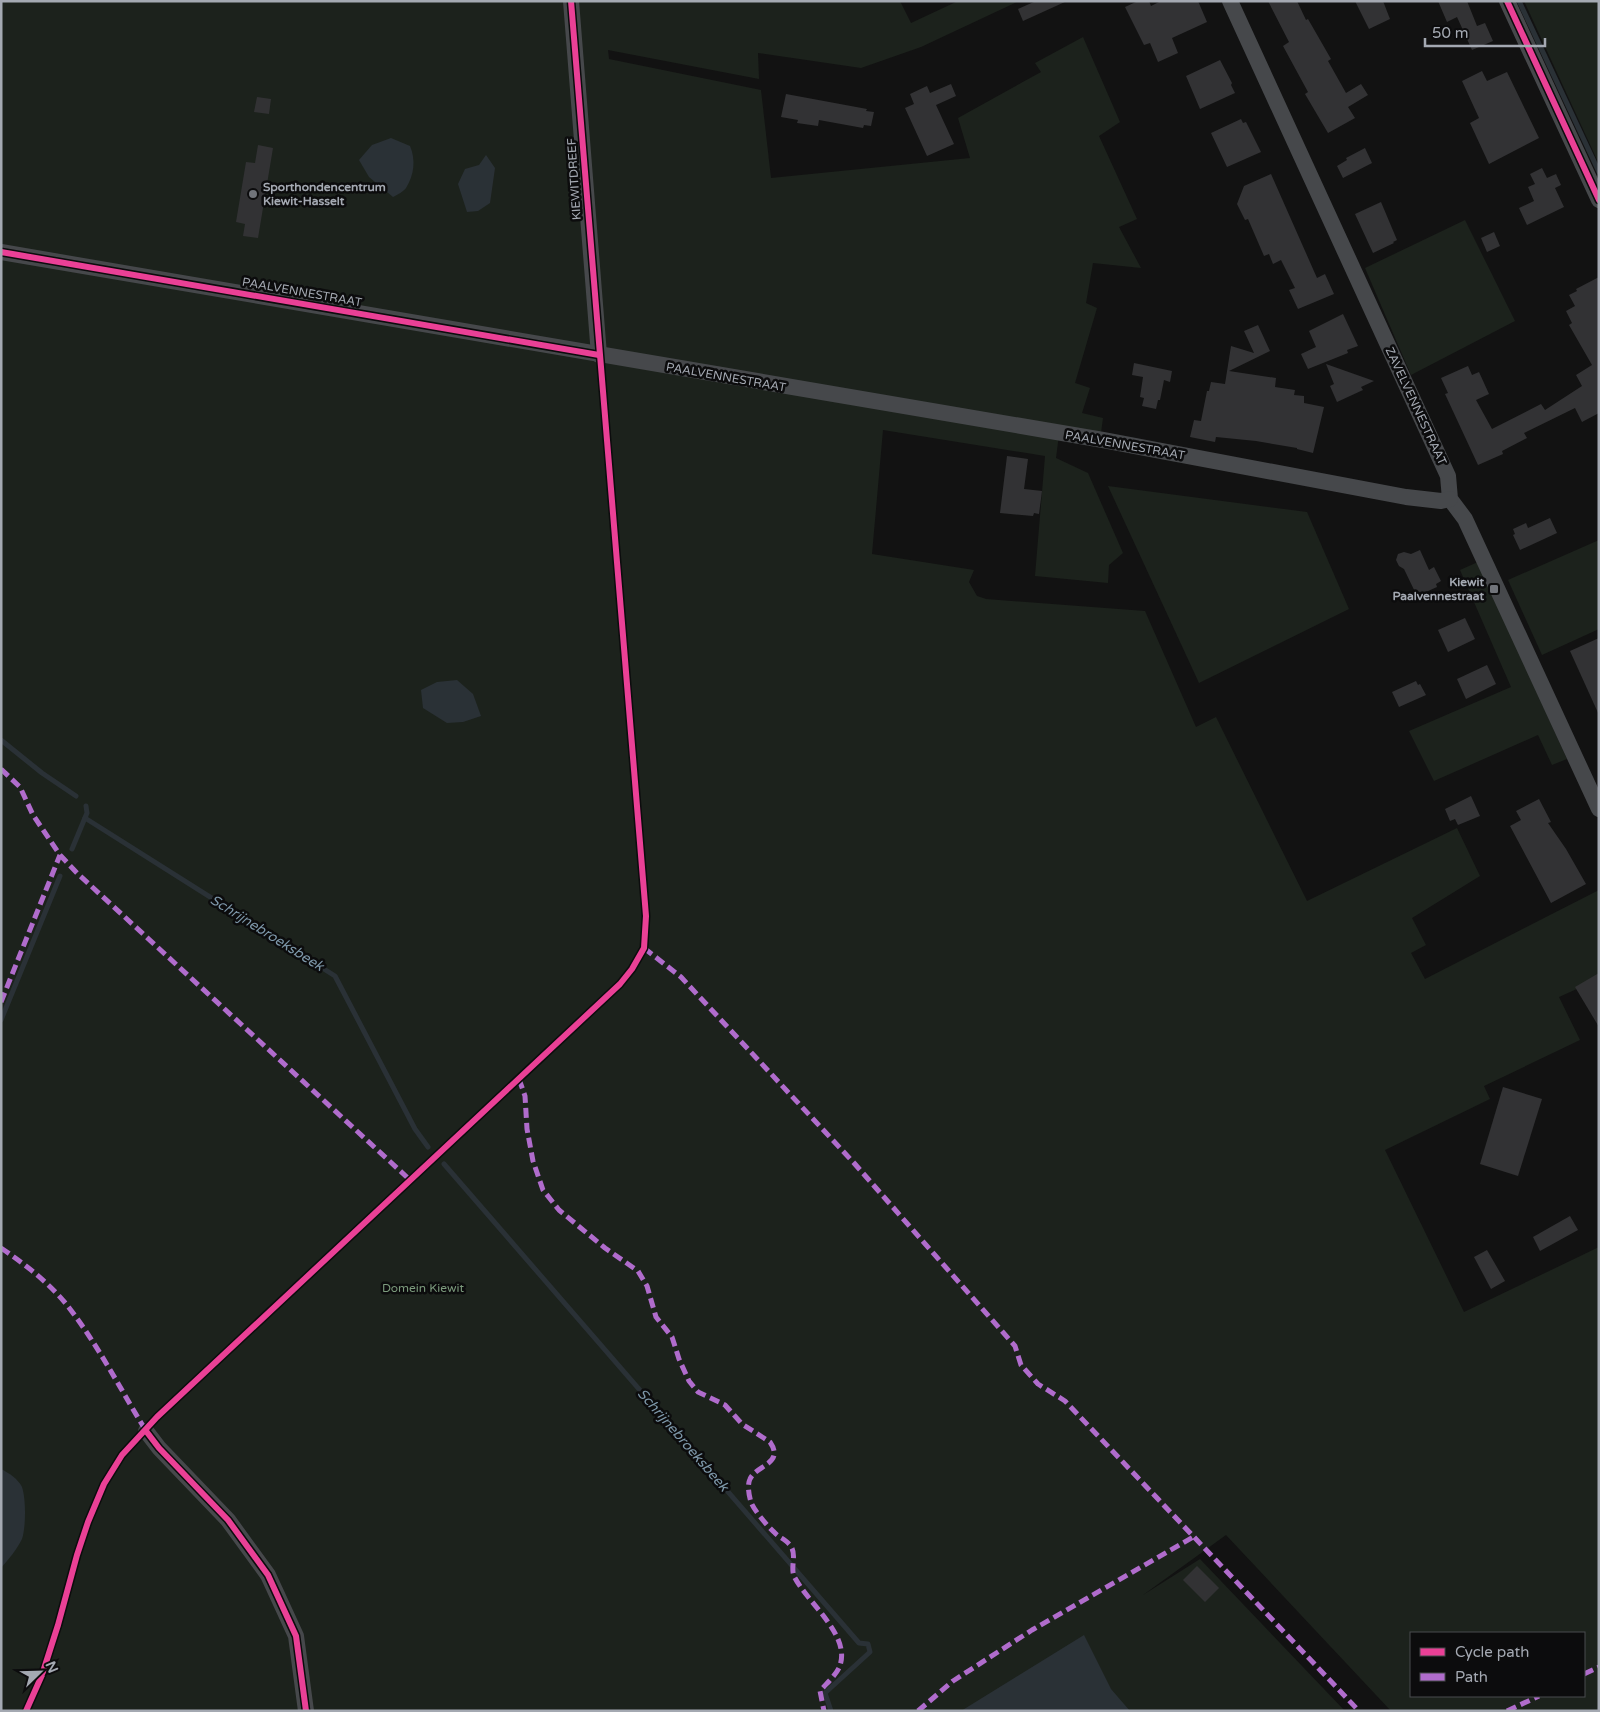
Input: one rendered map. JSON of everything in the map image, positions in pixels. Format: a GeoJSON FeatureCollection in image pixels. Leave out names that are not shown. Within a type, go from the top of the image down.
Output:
{"type":"FeatureCollection","features":[{"type":"Feature","properties":{"kind":"street","name":"KIEWITDREEF"},"geometry":{"type":"LineString","coordinates":[[571,1],[599,355]]}},
{"type":"Feature","properties":{"kind":"street","name":"ZAVELVENNESTRAAT"},"geometry":{"type":"LineString","coordinates":[[1230,1],[1448,476],[1450,499]]}},
{"type":"Feature","properties":{"kind":"street"},"geometry":{"type":"LineString","coordinates":[[1507,1],[1599,200]]}},
{"type":"Feature","properties":{"kind":"street","name":"PAALVENNESTRAAT"},"geometry":{"type":"LineString","coordinates":[[1,252],[1103,440],[1406,497],[1441,501],[1450,499]]}},
{"type":"Feature","properties":{"kind":"street"},"geometry":{"type":"LineString","coordinates":[[1450,499],[1465,518],[1599,809]]}},
{"type":"Feature","properties":{"kind":"street"},"geometry":{"type":"LineString","coordinates":[[146,1431],[159,1448],[228,1520],[268,1575],[296,1636],[306,1711]]}},
{"type":"Feature","properties":{"kind":"green space","name":"Domein Kiewit"},"geometry":{"type":"Polygon","coordinates":[[[1,1],[900,1],[911,23],[958,1],[1019,1],[921,47],[861,68],[758,53],[759,79],[608,50],[609,59],[761,90],[771,178],[970,158],[958,118],[1041,72],[1035,63],[1083,37],[1120,122],[1099,136],[1137,219],[1119,227],[1141,268],[1093,263],[1086,303],[1097,308],[1075,383],[1090,388],[1082,413],[1103,418],[1101,433],[1060,427],[1056,458],[1088,473],[1123,553],[1109,565],[1108,583],[1035,576],[1045,456],[883,430],[872,554],[974,570],[969,582],[977,596],[986,599],[1145,611],[1196,727],[1216,717],[1307,901],[1457,828],[1480,876],[1412,918],[1426,945],[1411,953],[1425,979],[1599,890],[1599,979],[1559,997],[1580,1040],[1484,1086],[1490,1099],[1385,1150],[1464,1312],[1599,1247],[1599,1711],[1391,1711],[1226,1535],[1143,1595],[1200,1559],[1345,1711],[1,1711],[1,1]]]}},
{"type":"Feature","properties":{"kind":"green space"},"geometry":{"type":"Polygon","coordinates":[[[1524,1],[1599,1],[1599,164],[1524,1]]]}},
{"type":"Feature","properties":{"kind":"green space"},"geometry":{"type":"Polygon","coordinates":[[[1465,220],[1515,321],[1411,375],[1365,268],[1465,220]]]}},
{"type":"Feature","properties":{"kind":"green space"},"geometry":{"type":"Polygon","coordinates":[[[1108,486],[1307,512],[1349,609],[1199,683],[1108,486]]]}},
{"type":"Feature","properties":{"kind":"green space"},"geometry":{"type":"Polygon","coordinates":[[[1599,540],[1599,629],[1542,655],[1508,580],[1599,540]]]}},
{"type":"Feature","properties":{"kind":"green space"},"geometry":{"type":"Polygon","coordinates":[[[1478,562],[1567,759],[1552,765],[1538,735],[1434,781],[1409,731],[1511,687],[1460,570],[1478,562]]]}},
{"type":"Feature","properties":{"kind":"shaded area"},"geometry":{"type":"Polygon","coordinates":[[[391,138],[410,146],[413,162],[411,178],[406,188],[393,197],[369,177],[359,160],[372,145],[391,138]]]}},
{"type":"Feature","properties":{"kind":"shaded area"},"geometry":{"type":"Polygon","coordinates":[[[486,155],[495,168],[490,203],[478,211],[467,212],[458,184],[465,169],[479,165],[486,155]]]}},
{"type":"Feature","properties":{"kind":"shaded area"},"geometry":{"type":"Polygon","coordinates":[[[457,680],[473,694],[481,716],[463,722],[447,723],[423,708],[421,690],[437,682],[457,680]]]}},
{"type":"Feature","properties":{"kind":"shaded area"},"geometry":{"type":"Polygon","coordinates":[[[1,1469],[13,1476],[22,1487],[25,1513],[22,1539],[13,1554],[1,1568],[1,1469]]]}},
{"type":"Feature","properties":{"kind":"shaded area"},"geometry":{"type":"Polygon","coordinates":[[[1084,1635],[1111,1689],[1130,1711],[961,1711],[1084,1635]]]}},
{"type":"Feature","properties":{"kind":"building"},"geometry":{"type":"Polygon","coordinates":[[[1036,1],[1067,1],[1023,21],[1018,9],[1036,1]]]}},
{"type":"Feature","properties":{"kind":"building"},"geometry":{"type":"Polygon","coordinates":[[[1138,1],[1149,1],[1151,6],[1161,1],[1198,1],[1207,22],[1172,38],[1178,53],[1158,62],[1150,43],[1144,45],[1125,7],[1138,1]]]}},
{"type":"Feature","properties":{"kind":"building"},"geometry":{"type":"Polygon","coordinates":[[[1268,1],[1297,1],[1306,20],[1308,19],[1331,59],[1328,61],[1346,93],[1361,84],[1368,95],[1348,107],[1355,118],[1328,133],[1305,94],[1308,92],[1283,46],[1289,42],[1268,1]]]}},
{"type":"Feature","properties":{"kind":"building"},"geometry":{"type":"Polygon","coordinates":[[[1355,1],[1383,1],[1390,19],[1369,29],[1355,1]]]}},
{"type":"Feature","properties":{"kind":"building"},"geometry":{"type":"Polygon","coordinates":[[[1438,1],[1467,1],[1477,26],[1485,23],[1493,41],[1472,50],[1457,17],[1447,22],[1438,1]]]}},
{"type":"Feature","properties":{"kind":"building"},"geometry":{"type":"Polygon","coordinates":[[[1220,60],[1235,93],[1200,109],[1186,76],[1220,60]]]}},
{"type":"Feature","properties":{"kind":"building"},"geometry":{"type":"Polygon","coordinates":[[[1482,71],[1487,81],[1507,72],[1539,138],[1489,164],[1470,123],[1479,118],[1462,81],[1482,71]]]}},
{"type":"Feature","properties":{"kind":"building"},"geometry":{"type":"Polygon","coordinates":[[[951,84],[956,96],[936,105],[954,144],[927,156],[905,108],[914,104],[910,94],[927,86],[930,93],[951,84]]]}},
{"type":"Feature","properties":{"kind":"building"},"geometry":{"type":"Polygon","coordinates":[[[786,94],[867,109],[866,111],[874,112],[871,126],[864,125],[863,128],[819,120],[818,126],[797,123],[798,120],[781,117],[786,94]]]}},
{"type":"Feature","properties":{"kind":"building"},"geometry":{"type":"Polygon","coordinates":[[[257,97],[271,99],[269,114],[254,112],[257,97]]]}},
{"type":"Feature","properties":{"kind":"building"},"geometry":{"type":"Polygon","coordinates":[[[1241,119],[1243,123],[1246,122],[1261,152],[1227,167],[1211,133],[1241,119]]]}},
{"type":"Feature","properties":{"kind":"building","name":"Sporthondencentrum Kiewit-Hasselt"},"geometry":{"type":"Polygon","coordinates":[[[258,145],[273,148],[258,238],[243,236],[245,224],[236,222],[246,162],[255,163],[258,145]]]}},
{"type":"Feature","properties":{"kind":"building"},"geometry":{"type":"Polygon","coordinates":[[[1365,148],[1372,163],[1343,178],[1337,166],[1347,160],[1346,158],[1365,148]]]}},
{"type":"Feature","properties":{"kind":"building"},"geometry":{"type":"Polygon","coordinates":[[[1542,168],[1547,178],[1556,174],[1561,185],[1555,188],[1564,207],[1527,225],[1519,208],[1534,201],[1528,187],[1535,184],[1530,174],[1542,168]]]}},
{"type":"Feature","properties":{"kind":"building"},"geometry":{"type":"Polygon","coordinates":[[[1271,174],[1317,278],[1325,274],[1334,294],[1298,309],[1289,290],[1295,288],[1281,260],[1273,264],[1269,254],[1264,256],[1248,219],[1245,220],[1237,204],[1244,186],[1271,174]]]}},
{"type":"Feature","properties":{"kind":"building"},"geometry":{"type":"Polygon","coordinates":[[[1381,202],[1397,240],[1373,253],[1355,214],[1381,202]]]}},
{"type":"Feature","properties":{"kind":"building"},"geometry":{"type":"Polygon","coordinates":[[[1494,232],[1500,246],[1487,252],[1481,238],[1494,232]]]}},
{"type":"Feature","properties":{"kind":"building"},"geometry":{"type":"Polygon","coordinates":[[[1599,277],[1599,413],[1582,422],[1575,408],[1524,433],[1527,438],[1502,451],[1503,454],[1478,465],[1445,394],[1448,393],[1441,378],[1468,366],[1472,375],[1479,372],[1489,394],[1476,400],[1492,429],[1541,404],[1545,410],[1582,386],[1576,375],[1592,365],[1569,325],[1572,323],[1566,311],[1575,306],[1569,295],[1577,291],[1576,289],[1599,277]]]}},
{"type":"Feature","properties":{"kind":"building"},"geometry":{"type":"Polygon","coordinates":[[[1343,314],[1358,346],[1347,350],[1348,353],[1308,369],[1301,354],[1316,347],[1309,331],[1343,314]]]}},
{"type":"Feature","properties":{"kind":"building"},"geometry":{"type":"Polygon","coordinates":[[[1258,325],[1270,351],[1229,371],[1276,378],[1275,387],[1295,390],[1294,395],[1304,396],[1304,403],[1324,407],[1313,453],[1297,448],[1256,441],[1216,437],[1215,442],[1190,437],[1194,420],[1201,421],[1207,391],[1209,391],[1211,382],[1225,384],[1231,346],[1254,353],[1244,331],[1258,325]]]}},
{"type":"Feature","properties":{"kind":"building"},"geometry":{"type":"Polygon","coordinates":[[[1134,363],[1172,371],[1170,382],[1164,380],[1156,409],[1142,406],[1144,398],[1140,397],[1143,377],[1132,375],[1134,363]]]}},
{"type":"Feature","properties":{"kind":"building"},"geometry":{"type":"Polygon","coordinates":[[[1326,364],[1374,381],[1361,387],[1363,390],[1337,402],[1330,386],[1334,384],[1326,364]]]}},
{"type":"Feature","properties":{"kind":"building"},"geometry":{"type":"Polygon","coordinates":[[[1007,456],[1028,459],[1024,489],[1042,491],[1039,514],[1034,513],[1033,516],[1000,513],[1007,456]]]}},
{"type":"Feature","properties":{"kind":"building"},"geometry":{"type":"Polygon","coordinates":[[[1550,518],[1557,533],[1520,550],[1513,535],[1515,534],[1513,529],[1526,523],[1528,528],[1550,518]]]}},
{"type":"Feature","properties":{"kind":"building"},"geometry":{"type":"Polygon","coordinates":[[[1420,550],[1429,570],[1434,567],[1441,581],[1436,584],[1437,587],[1417,596],[1404,569],[1399,566],[1396,560],[1398,554],[1404,552],[1411,554],[1420,550]]]}},
{"type":"Feature","properties":{"kind":"building"},"geometry":{"type":"Polygon","coordinates":[[[1465,618],[1475,639],[1448,652],[1438,630],[1465,618]]]}},
{"type":"Feature","properties":{"kind":"building"},"geometry":{"type":"Polygon","coordinates":[[[1599,638],[1599,715],[1570,651],[1599,638]]]}},
{"type":"Feature","properties":{"kind":"building"},"geometry":{"type":"Polygon","coordinates":[[[1487,665],[1496,684],[1466,699],[1457,679],[1487,665]]]}},
{"type":"Feature","properties":{"kind":"building"},"geometry":{"type":"Polygon","coordinates":[[[1416,681],[1418,685],[1420,684],[1426,695],[1399,707],[1392,692],[1416,681]]]}},
{"type":"Feature","properties":{"kind":"building"},"geometry":{"type":"Polygon","coordinates":[[[1471,796],[1480,816],[1458,825],[1455,819],[1450,821],[1445,809],[1471,796]]]}},
{"type":"Feature","properties":{"kind":"building"},"geometry":{"type":"Polygon","coordinates":[[[1539,799],[1551,822],[1548,823],[1566,849],[1586,884],[1551,903],[1510,826],[1521,820],[1516,811],[1539,799]]]}},
{"type":"Feature","properties":{"kind":"building"},"geometry":{"type":"Polygon","coordinates":[[[1599,973],[1599,1027],[1575,987],[1599,973]]]}},
{"type":"Feature","properties":{"kind":"building"},"geometry":{"type":"Polygon","coordinates":[[[1503,1087],[1542,1099],[1518,1176],[1480,1164],[1503,1087]]]}},
{"type":"Feature","properties":{"kind":"building"},"geometry":{"type":"Polygon","coordinates":[[[1570,1216],[1578,1230],[1540,1251],[1533,1237],[1570,1216]]]}},
{"type":"Feature","properties":{"kind":"building"},"geometry":{"type":"Polygon","coordinates":[[[1487,1250],[1505,1281],[1491,1289],[1474,1257],[1487,1250]]]}},
{"type":"Feature","properties":{"kind":"building"},"geometry":{"type":"Polygon","coordinates":[[[1197,1566],[1219,1588],[1205,1602],[1183,1580],[1197,1566]]]}},
{"type":"Feature","properties":{"kind":"waterway"},"geometry":{"type":"LineString","coordinates":[[1519,1],[1599,172]]}},
{"type":"Feature","properties":{"kind":"waterway","name":"Schrijnebroeksbeek"},"geometry":{"type":"LineString","coordinates":[[1,740],[42,773],[76,796]]}},
{"type":"Feature","properties":{"kind":"waterway"},"geometry":{"type":"LineString","coordinates":[[72,849],[87,813],[86,806]]}},
{"type":"Feature","properties":{"kind":"waterway","name":"Schrijnebroeksbeek"},"geometry":{"type":"LineString","coordinates":[[85,818],[335,976],[415,1129],[428,1147]]}},
{"type":"Feature","properties":{"kind":"waterway"},"geometry":{"type":"LineString","coordinates":[[1,1020],[60,876]]}},
{"type":"Feature","properties":{"kind":"waterway","name":"Schrijnebroeksbeek"},"geometry":{"type":"LineString","coordinates":[[444,1164],[859,1643],[868,1644],[870,1652],[825,1693],[831,1711]]}},
{"type":"Feature","properties":{"kind":"marked path"},"geometry":{"type":"LineString","coordinates":[[1,769],[20,787],[33,815],[60,855],[77,873],[410,1180]]}},
{"type":"Feature","properties":{"kind":"marked path"},"geometry":{"type":"LineString","coordinates":[[1,1002],[60,855]]}},
{"type":"Feature","properties":{"kind":"marked path"},"geometry":{"type":"LineString","coordinates":[[644,948],[681,977],[854,1163],[1015,1346],[1021,1365],[1038,1384],[1065,1401],[1359,1711]]}},
{"type":"Feature","properties":{"kind":"marked path"},"geometry":{"type":"LineString","coordinates":[[519,1079],[525,1096],[527,1129],[533,1161],[543,1190],[559,1210],[605,1248],[638,1271],[647,1286],[656,1317],[672,1337],[689,1381],[698,1392],[725,1405],[742,1424],[770,1442],[774,1449],[772,1460],[753,1474],[748,1487],[752,1505],[776,1534],[792,1548],[794,1576],[827,1620],[840,1644],[842,1656],[839,1668],[820,1691],[824,1711]]}},
{"type":"Feature","properties":{"kind":"marked path"},"geometry":{"type":"LineString","coordinates":[[1,1248],[38,1276],[70,1309],[100,1353],[146,1431]]}},
{"type":"Feature","properties":{"kind":"marked path"},"geometry":{"type":"LineString","coordinates":[[918,1711],[953,1681],[1032,1630],[1195,1536]]}},
{"type":"Feature","properties":{"kind":"marked path"},"geometry":{"type":"LineString","coordinates":[[1585,1674],[1599,1667]]}},
{"type":"Feature","properties":{"kind":"marked path"},"geometry":{"type":"LineString","coordinates":[[1507,1711],[1537,1697]]}},
{"type":"Feature","properties":{"kind":"cycle path"},"geometry":{"type":"LineString","coordinates":[[26,1711],[42,1675],[88,1522],[104,1484],[122,1455],[157,1417],[620,984],[632,969],[644,948],[646,916],[571,1]]}},
{"type":"Feature","properties":{"kind":"cycle path"},"geometry":{"type":"LineString","coordinates":[[1507,1],[1599,200]]}},
{"type":"Feature","properties":{"kind":"cycle path"},"geometry":{"type":"LineString","coordinates":[[1,252],[599,355]]}},
{"type":"Feature","properties":{"kind":"cycle path"},"geometry":{"type":"LineString","coordinates":[[146,1431],[159,1448],[228,1520],[268,1575],[296,1636],[306,1711]]}},
{"type":"Feature","properties":{"kind":"place","name":"Sporthondencentrum Kiewit-Hasselt"},"geometry":{"type":"Point","coordinates":[253,194]}},
{"type":"Feature","properties":{"kind":"place","name":"Kiewit Paalvennestraat"},"geometry":{"type":"Point","coordinates":[1494,589]}}]}
